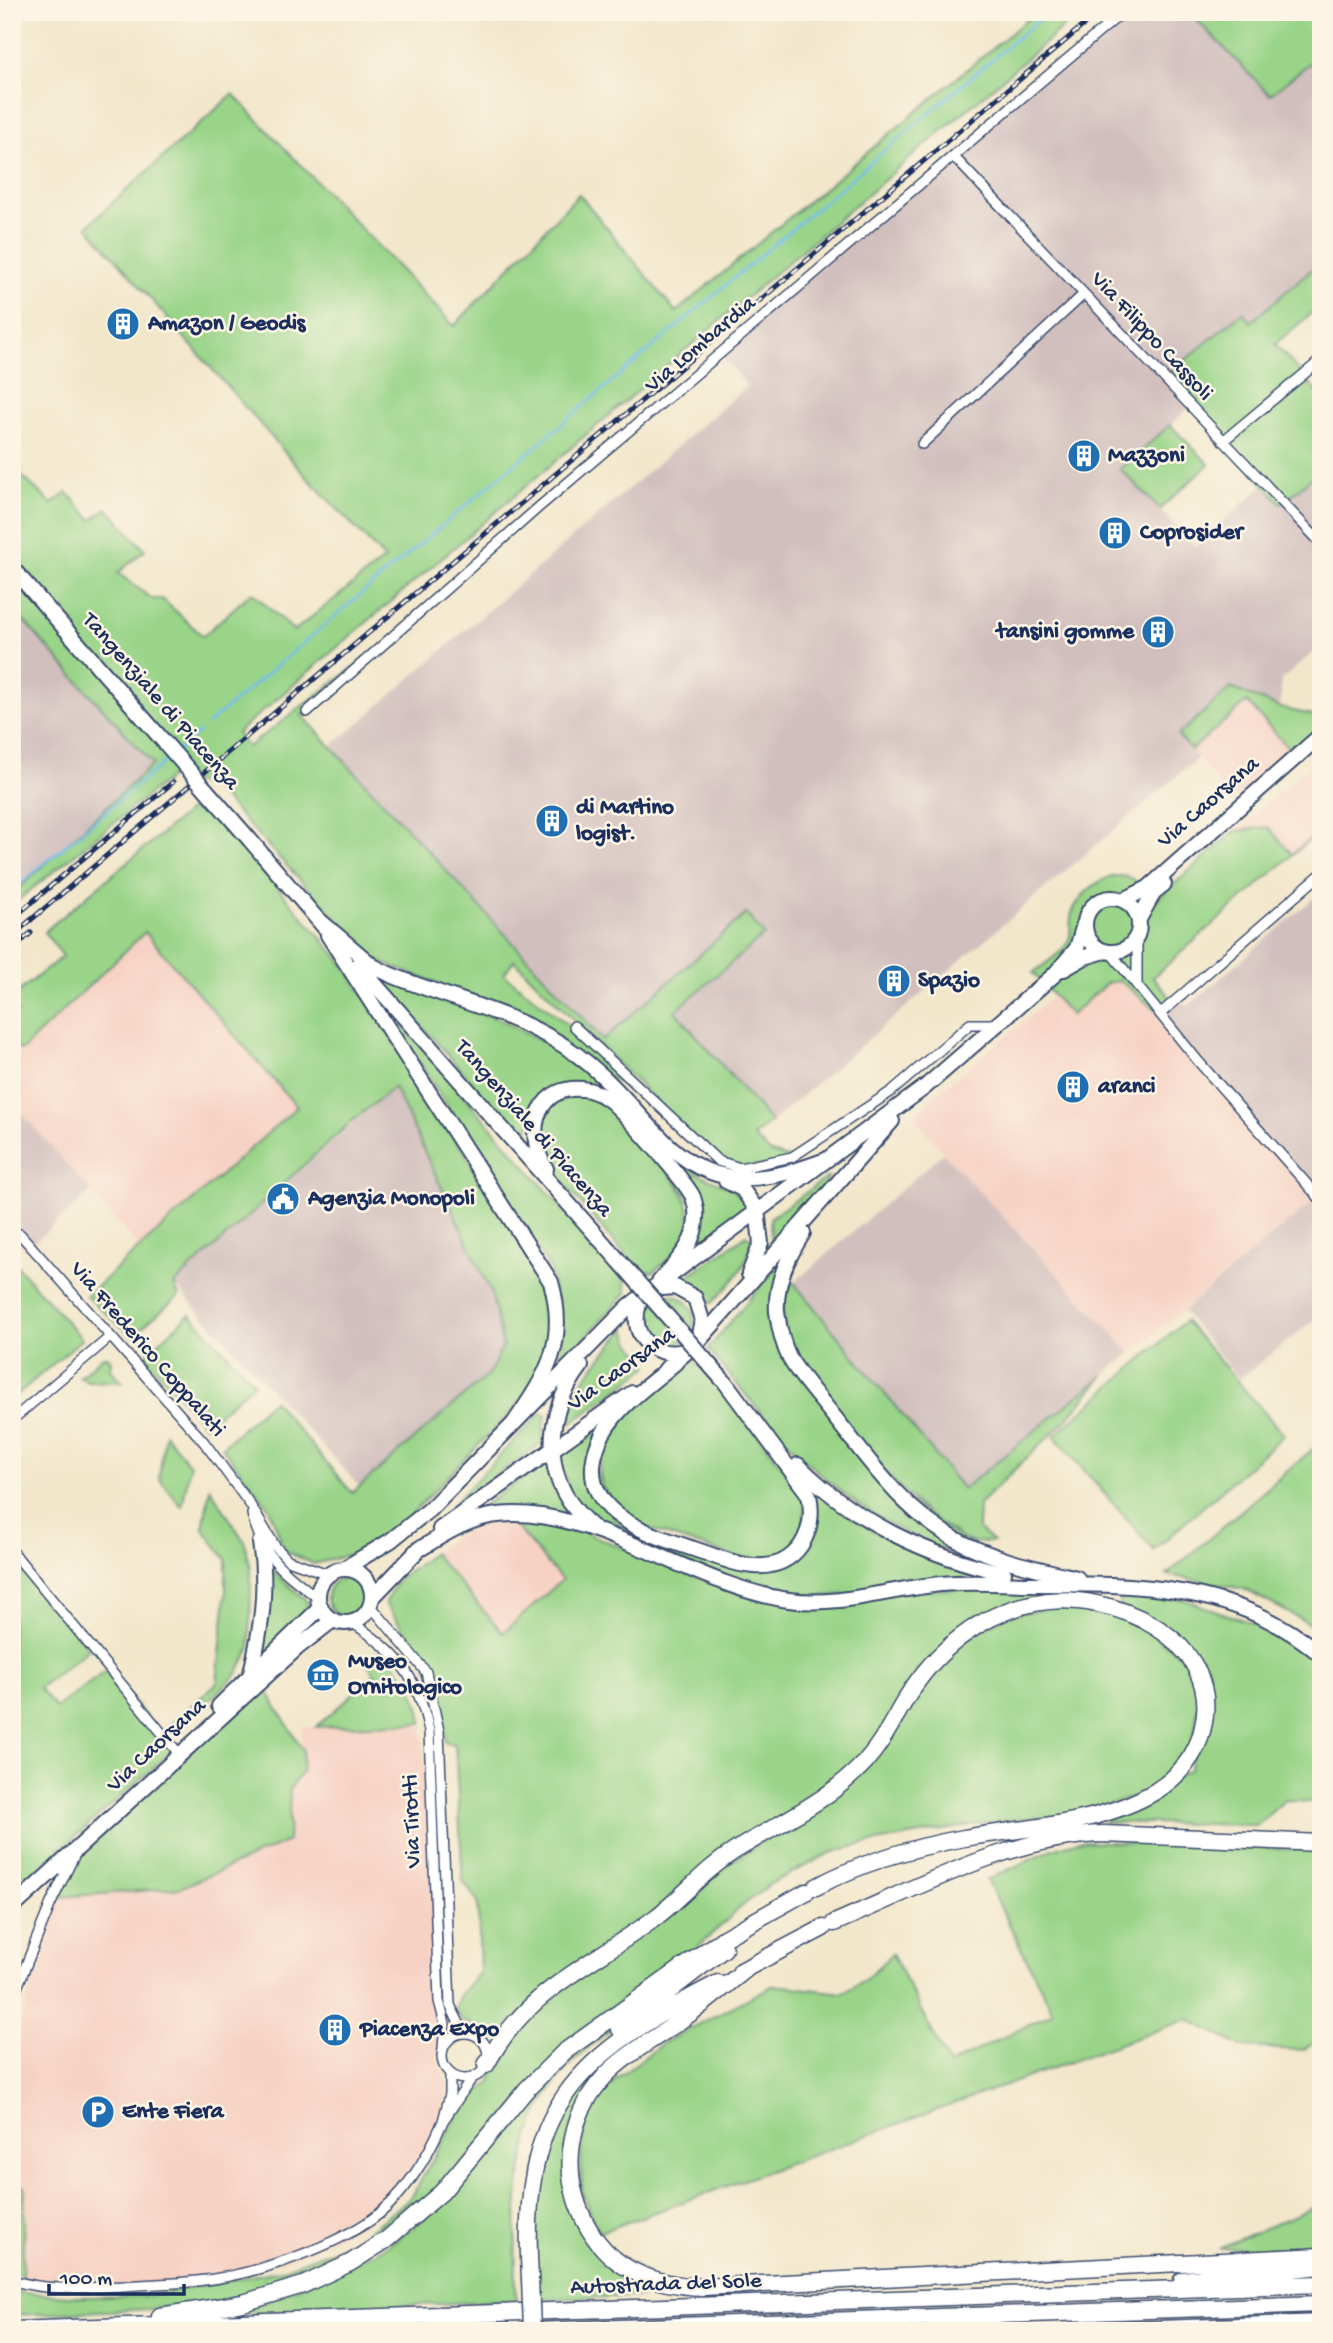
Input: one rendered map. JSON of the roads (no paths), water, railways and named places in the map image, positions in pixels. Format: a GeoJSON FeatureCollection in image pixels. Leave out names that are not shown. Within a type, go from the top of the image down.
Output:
{"type":"FeatureCollection","features":[{"type":"Feature","properties":{"kind":"highway"},"geometry":{"type":"LineString","coordinates":[[103,2327],[274,2295],[303,2285],[358,2258],[394,2234],[442,2192],[526,2090],[564,2052],[724,1938],[811,1889],[910,1852],[1128,1806],[1170,1782],[1194,1752],[1206,1710],[1200,1679],[1183,1651],[1148,1622],[1113,1607],[1059,1601],[1021,1606],[975,1627],[949,1647],[928,1669],[906,1699],[887,1734],[854,1773],[811,1804],[732,1852],[654,1919],[553,1986],[508,2030],[486,2065]]}},
{"type":"Feature","properties":{"kind":"highway"},"geometry":{"type":"LineString","coordinates":[[1025,1829],[1106,1827],[1321,1836]]}},
{"type":"Feature","properties":{"kind":"highway"},"geometry":{"type":"LineString","coordinates":[[523,2331],[533,2177],[547,2127],[570,2087],[587,2066],[624,2037],[750,1966],[829,1926],[1026,1846],[1069,1835],[1103,1834],[1321,1843]]}},
{"type":"Feature","properties":{"kind":"highway"},"geometry":{"type":"LineString","coordinates":[[533,2331],[520,2219],[524,2174],[538,2126],[562,2082],[593,2049],[765,1917]]}},
{"type":"Feature","properties":{"kind":"highway"},"geometry":{"type":"LineString","coordinates":[[750,1966],[616,2066],[587,2100],[576,2125],[570,2151],[571,2181],[581,2216],[594,2238],[620,2263],[645,2278],[672,2285],[703,2287],[1321,2256]]}},
{"type":"Feature","properties":{"kind":"highway"},"geometry":{"type":"LineString","coordinates":[[1082,2293],[1321,2266]]}},
{"type":"Feature","properties":{"kind":"highway","name":"Autostrada del Sole"},"geometry":{"type":"LineString","coordinates":[[12,2330],[1321,2284]]}},
{"type":"Feature","properties":{"kind":"highway","name":"Autostrada del Sole"},"geometry":{"type":"LineString","coordinates":[[533,2331],[1321,2304]]}},
{"type":"Feature","properties":{"kind":"highway"},"geometry":{"type":"LineString","coordinates":[[1107,2331],[1321,2323]]}},
{"type":"Feature","properties":{"kind":"main road","name":"Tangenziale di Piacenza"},"geometry":{"type":"LineString","coordinates":[[12,568],[796,1463],[846,1506],[882,1528],[930,1551],[1004,1573],[1105,1584]]}},
{"type":"Feature","properties":{"kind":"main road","name":"Via Caorsana"},"geometry":{"type":"LineString","coordinates":[[1124,900],[1148,888],[1321,735]]}},
{"type":"Feature","properties":{"kind":"main road","name":"Via Caorsana"},"geometry":{"type":"LineString","coordinates":[[1139,919],[1154,892],[1321,747]]}},
{"type":"Feature","properties":{"kind":"main road"},"geometry":{"type":"LineString","coordinates":[[1111,897],[1124,900],[1136,911],[1139,919],[1137,936],[1126,948],[1085,957],[1054,975],[1077,948],[1086,915],[1096,902],[1111,897]]}},
{"type":"Feature","properties":{"kind":"main road"},"geometry":{"type":"LineString","coordinates":[[318,919],[373,966],[528,1026],[554,1039],[597,1069],[674,1151],[741,1189],[757,1210],[761,1243],[756,1262],[718,1319]]}},
{"type":"Feature","properties":{"kind":"main road"},"geometry":{"type":"LineString","coordinates":[[318,919],[551,1282],[558,1318],[555,1351],[539,1387],[514,1423]]}},
{"type":"Feature","properties":{"kind":"main road"},"geometry":{"type":"LineString","coordinates":[[1084,923],[1090,941],[1107,952]]}},
{"type":"Feature","properties":{"kind":"main road","name":"Via Caorsana"},"geometry":{"type":"LineString","coordinates":[[345,1568],[390,1541],[429,1510],[622,1312],[650,1288],[925,1087],[1054,975]]}},
{"type":"Feature","properties":{"kind":"main road","name":"Via Caorsana"},"geometry":{"type":"LineString","coordinates":[[372,1601],[415,1552],[447,1523],[676,1362],[718,1319],[925,1087]]}},
{"type":"Feature","properties":{"kind":"main road"},"geometry":{"type":"LineString","coordinates":[[564,1200],[535,1148],[535,1121],[545,1104],[562,1093],[589,1090],[616,1105],[682,1180],[693,1197],[696,1217],[692,1236],[680,1257],[650,1288],[636,1310],[635,1323],[645,1343],[656,1350],[671,1353],[693,1346],[702,1320],[695,1298],[675,1287],[650,1288]]}},
{"type":"Feature","properties":{"kind":"main road"},"geometry":{"type":"LineString","coordinates":[[711,1173],[735,1179],[761,1179],[823,1161]]}},
{"type":"Feature","properties":{"kind":"main road"},"geometry":{"type":"LineString","coordinates":[[834,1186],[795,1246],[779,1287],[779,1325],[791,1360],[893,1490],[930,1522],[961,1542],[1014,1564],[1105,1584]]}},
{"type":"Feature","properties":{"kind":"main road"},"geometry":{"type":"LineString","coordinates":[[608,1537],[588,1522],[569,1502],[558,1483],[551,1450],[553,1423],[565,1389],[622,1312]]}},
{"type":"Feature","properties":{"kind":"main road"},"geometry":{"type":"LineString","coordinates":[[676,1362],[615,1416],[603,1433],[595,1461],[601,1493],[619,1518],[642,1531],[744,1565],[776,1564],[793,1555],[805,1541],[812,1516],[809,1495],[724,1381]]}},
{"type":"Feature","properties":{"kind":"main road"},"geometry":{"type":"LineString","coordinates":[[415,1552],[465,1524],[502,1514],[552,1517],[735,1587],[789,1600],[843,1600],[938,1584],[976,1581],[1179,1589],[1216,1597],[1278,1624],[1321,1655]]}},
{"type":"Feature","properties":{"kind":"main road"},"geometry":{"type":"LineString","coordinates":[[250,1677],[262,1627],[265,1595],[260,1542]]}},
{"type":"Feature","properties":{"kind":"main road"},"geometry":{"type":"LineString","coordinates":[[345,1568],[362,1574],[372,1588],[372,1601],[359,1619],[351,1622],[333,1620],[320,1603],[322,1581],[328,1574],[345,1568]]}},
{"type":"Feature","properties":{"kind":"main road","name":"Via Caorsana"},"geometry":{"type":"LineString","coordinates":[[12,1908],[78,1850],[178,1752],[320,1603]]}},
{"type":"Feature","properties":{"kind":"main road","name":"Via Caorsana"},"geometry":{"type":"LineString","coordinates":[[12,1896],[306,1639],[333,1620]]}},
{"type":"Feature","properties":{"kind":"street","name":"Via Lombardia"},"geometry":{"type":"LineString","coordinates":[[307,712],[539,507],[1123,12]]}},
{"type":"Feature","properties":{"kind":"street","name":"Via Filippo Cassoli"},"geometry":{"type":"LineString","coordinates":[[954,157],[1321,543]]}},
{"type":"Feature","properties":{"kind":"street"},"geometry":{"type":"LineString","coordinates":[[922,444],[1084,295]]}},
{"type":"Feature","properties":{"kind":"street"},"geometry":{"type":"LineString","coordinates":[[1223,441],[1321,360]]}},
{"type":"Feature","properties":{"kind":"street"},"geometry":{"type":"LineString","coordinates":[[1160,1014],[1321,874]]}},
{"type":"Feature","properties":{"kind":"street"},"geometry":{"type":"LineString","coordinates":[[1137,936],[1137,985]]}},
{"type":"Feature","properties":{"kind":"street"},"geometry":{"type":"LineString","coordinates":[[1107,952],[1320,1199]]}},
{"type":"Feature","properties":{"kind":"street"},"geometry":{"type":"LineString","coordinates":[[574,1026],[718,1161],[740,1168],[765,1165],[792,1157],[892,1091],[970,1024],[997,1024]]}},
{"type":"Feature","properties":{"kind":"street","name":"Via Frederico Coppalati"},"geometry":{"type":"LineString","coordinates":[[12,1241],[20,1234],[204,1442],[249,1503],[275,1546],[288,1560],[328,1574]]}},
{"type":"Feature","properties":{"kind":"street"},"geometry":{"type":"LineString","coordinates":[[12,1419],[110,1337]]}},
{"type":"Feature","properties":{"kind":"street","name":"Via Frederico Coppalati"},"geometry":{"type":"LineString","coordinates":[[249,1503],[260,1542],[274,1563],[320,1603]]}},
{"type":"Feature","properties":{"kind":"street"},"geometry":{"type":"LineString","coordinates":[[12,1551],[178,1752]]}},
{"type":"Feature","properties":{"kind":"street","name":"Via Tirotti"},"geometry":{"type":"LineString","coordinates":[[372,1601],[426,1672],[434,1698],[439,1731],[450,2005],[460,2025],[471,2033]]}},
{"type":"Feature","properties":{"kind":"street","name":"Via Tirotti"},"geometry":{"type":"LineString","coordinates":[[351,1622],[392,1652],[409,1674],[423,1701],[429,1731],[439,2001],[446,2024],[443,2048]]}},
{"type":"Feature","properties":{"kind":"street"},"geometry":{"type":"LineString","coordinates":[[12,2000],[40,1931],[78,1850]]}},
{"type":"Feature","properties":{"kind":"street"},"geometry":{"type":"LineString","coordinates":[[12,2282],[67,2289],[199,2281],[248,2271],[318,2246],[370,2221],[401,2191],[422,2163],[443,2121],[473,2078],[486,2065],[487,2048],[481,2038],[471,2033],[451,2037],[443,2048],[443,2062],[450,2073],[450,2094],[443,2121]]}},
{"type":"Feature","properties":{"kind":"street"},"geometry":{"type":"LineString","coordinates":[[450,2073],[461,2078],[473,2078]]}},
{"type":"Feature","properties":{"kind":"waterway"},"geometry":{"type":"LineString","coordinates":[[208,724],[1048,12]]}},
{"type":"Feature","properties":{"kind":"waterway"},"geometry":{"type":"LineString","coordinates":[[178,751],[199,732]]}},
{"type":"Feature","properties":{"kind":"waterway"},"geometry":{"type":"LineString","coordinates":[[12,891],[170,757]]}},
{"type":"Feature","properties":{"kind":"railway"},"geometry":{"type":"LineString","coordinates":[[12,936],[1099,12]]}},
{"type":"Feature","properties":{"kind":"railway"},"geometry":{"type":"LineString","coordinates":[[12,919],[173,782]]}},
{"type":"Feature","properties":{"kind":"railway"},"geometry":{"type":"LineString","coordinates":[[12,949],[31,933]]}},
{"type":"Feature","properties":{"kind":"place","name":"Amazon / Geodis"},"geometry":{"type":"Point","coordinates":[123,324]}},
{"type":"Feature","properties":{"kind":"place","name":"Mazzoni"},"geometry":{"type":"Point","coordinates":[1084,456]}},
{"type":"Feature","properties":{"kind":"place","name":"Coprosider"},"geometry":{"type":"Point","coordinates":[1115,533]}},
{"type":"Feature","properties":{"kind":"place","name":"tansini gomme"},"geometry":{"type":"Point","coordinates":[1158,632]}},
{"type":"Feature","properties":{"kind":"place","name":"di Martino logist."},"geometry":{"type":"Point","coordinates":[552,821]}},
{"type":"Feature","properties":{"kind":"place","name":"Spazio"},"geometry":{"type":"Point","coordinates":[894,981]}},
{"type":"Feature","properties":{"kind":"place","name":"aranci"},"geometry":{"type":"Point","coordinates":[1073,1087]}},
{"type":"Feature","properties":{"kind":"place","name":"Agenzia Monopoli"},"geometry":{"type":"Point","coordinates":[283,1199]}},
{"type":"Feature","properties":{"kind":"place","name":"Museo Ornitologico"},"geometry":{"type":"Point","coordinates":[323,1675]}},
{"type":"Feature","properties":{"kind":"place","name":"Piacenza Expo"},"geometry":{"type":"Point","coordinates":[335,2030]}},
{"type":"Feature","properties":{"kind":"place","name":"Ente Fiera"},"geometry":{"type":"Point","coordinates":[98,2112]}}]}
